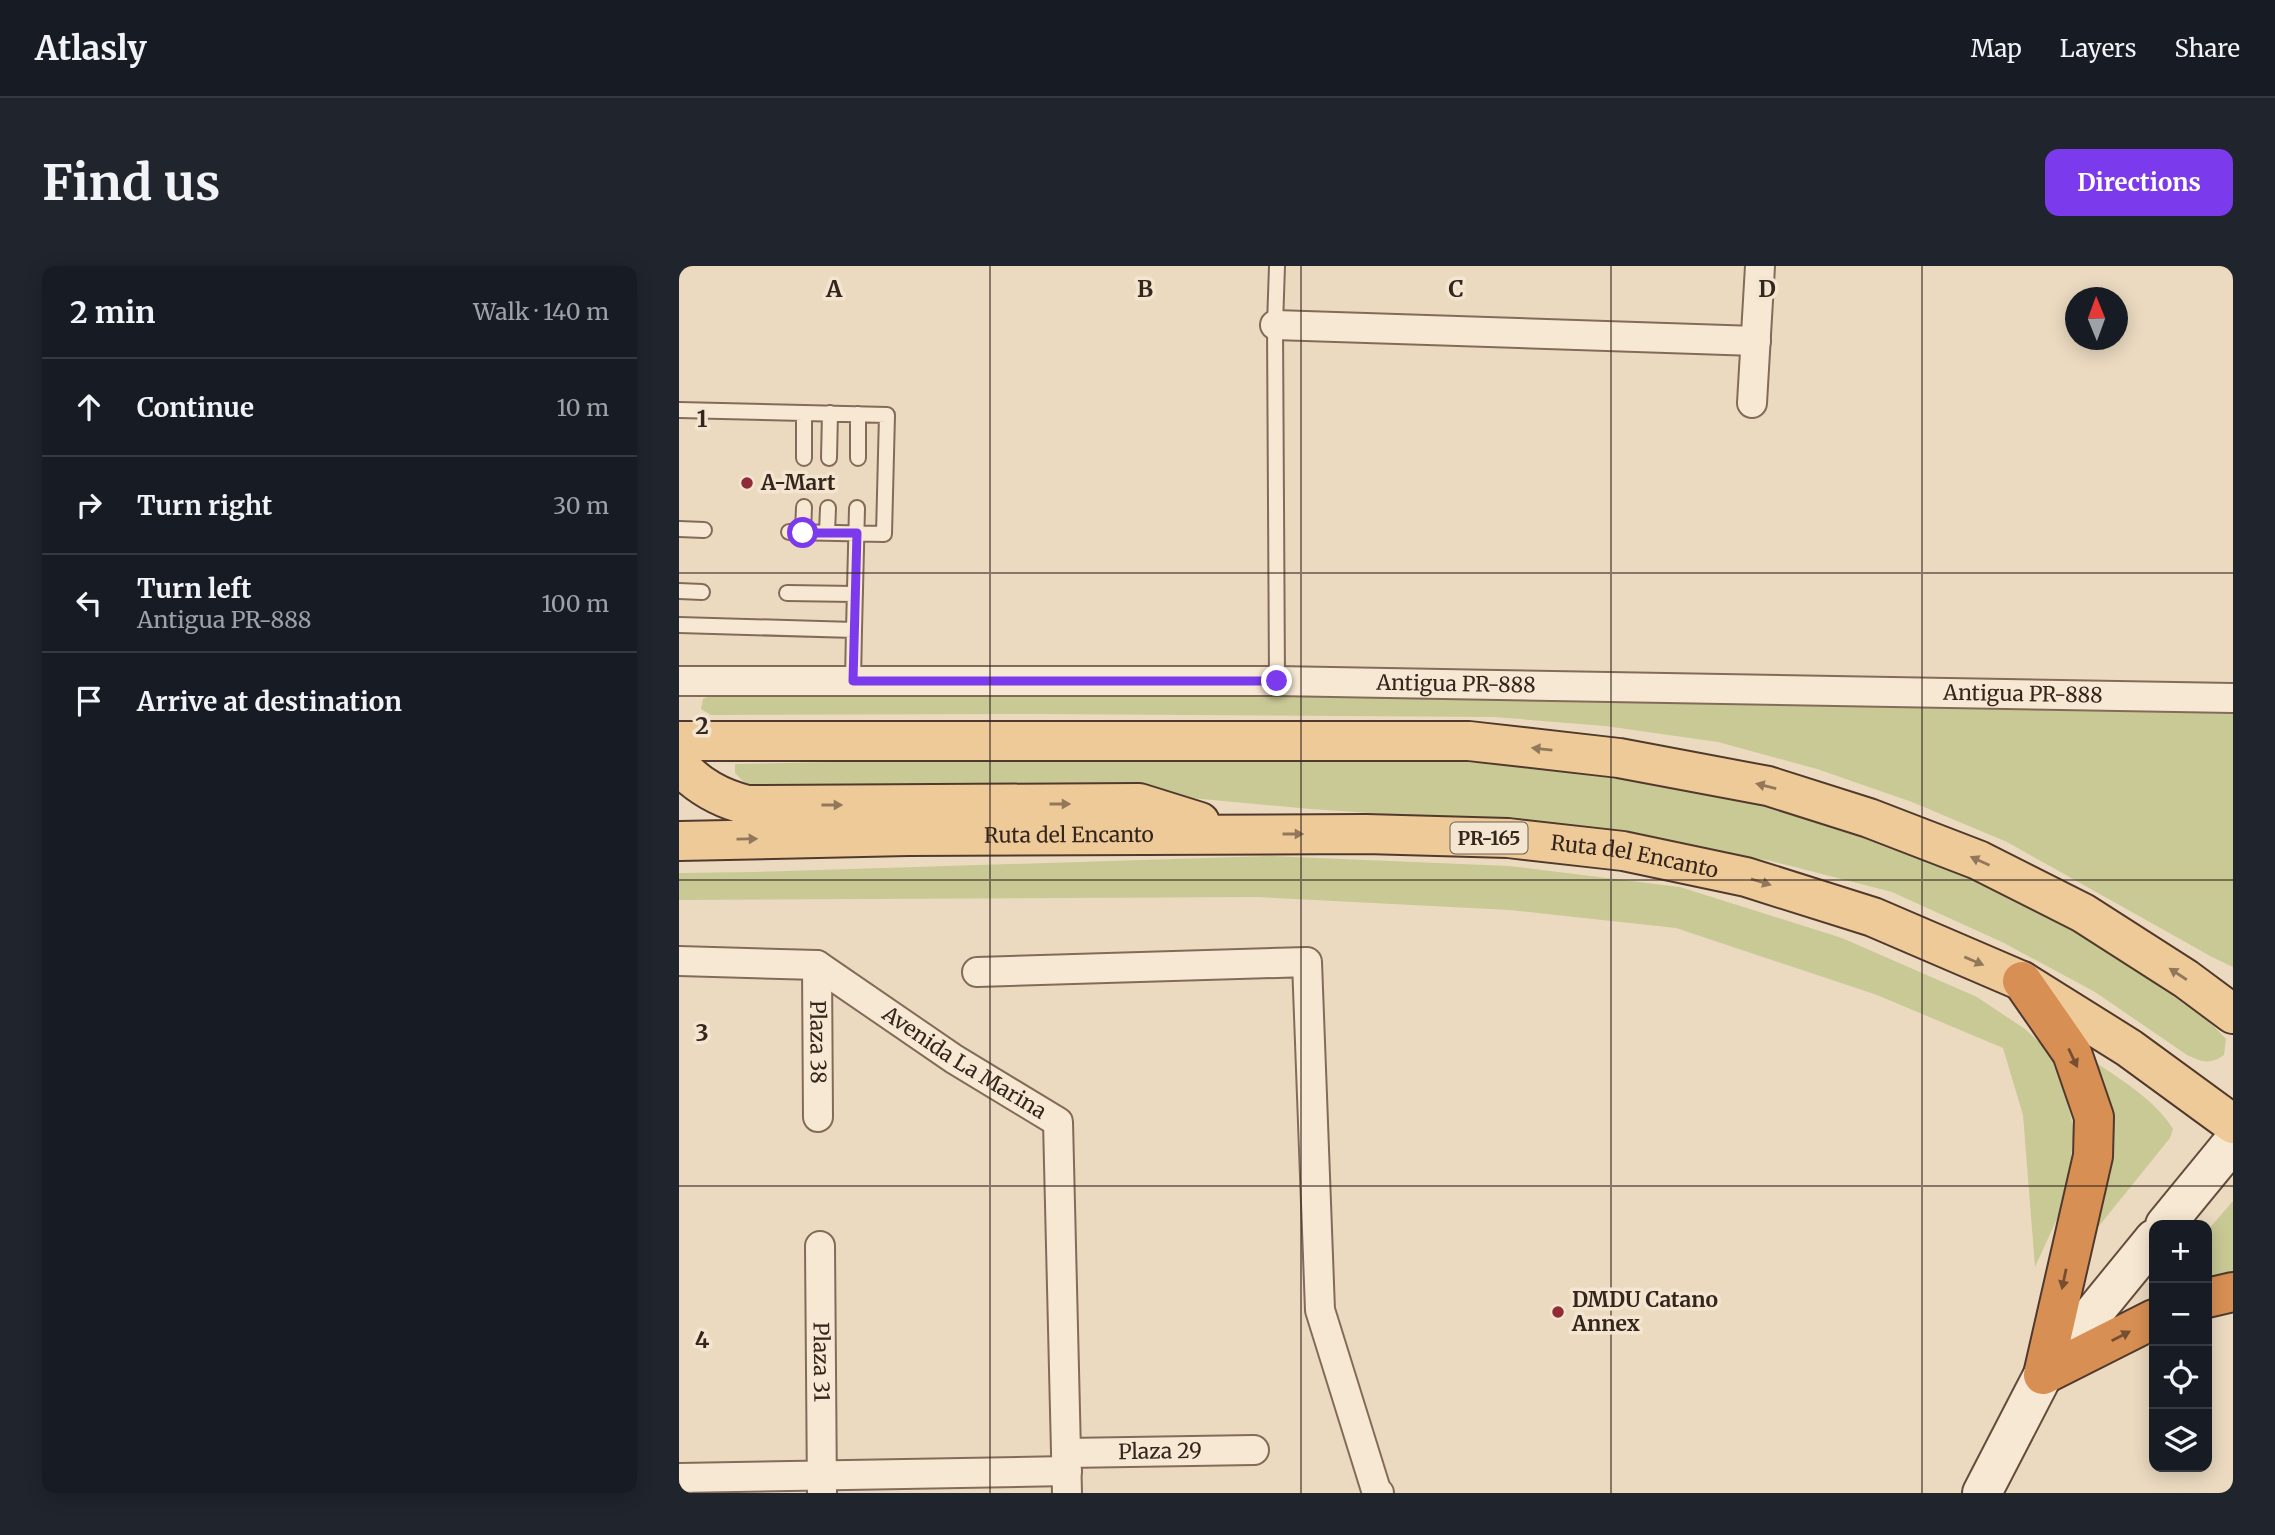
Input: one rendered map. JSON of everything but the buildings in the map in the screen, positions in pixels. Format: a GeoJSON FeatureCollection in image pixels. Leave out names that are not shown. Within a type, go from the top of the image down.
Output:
{"type":"FeatureCollection","features":[{"type":"Feature","properties":{"kind":"highway"},"geometry":{"type":"LineString","coordinates":[[2022,981],[2072,1053],[2094,1117],[2092,1156],[2043,1376]]}},
{"type":"Feature","properties":{"kind":"highway"},"geometry":{"type":"LineString","coordinates":[[2212,1297],[2233,1292]]}},
{"type":"Feature","properties":{"kind":"highway"},"geometry":{"type":"LineString","coordinates":[[2043,1376],[2149,1322]]}},
{"type":"Feature","properties":{"kind":"main road"},"geometry":{"type":"LineString","coordinates":[[679,741],[1469,741],[1619,758],[1767,786],[1869,818],[1978,860],[2083,913],[2186,979],[2233,1014]]}},
{"type":"Feature","properties":{"kind":"main road"},"geometry":{"type":"LineString","coordinates":[[679,765],[691,778],[722,799],[747,805],[1139,803],[1241,834]]}},
{"type":"Feature","properties":{"kind":"main road","name":"Ruta del Encanto"},"geometry":{"type":"LineString","coordinates":[[679,841],[908,836],[1366,834],[1508,838],[1623,850],[1746,877],[1873,917],[2022,981],[2129,1048],[2233,1124]]}},
{"type":"Feature","properties":{"kind":"street"},"geometry":{"type":"LineString","coordinates":[[1752,402],[1760,266]]}},
{"type":"Feature","properties":{"kind":"street"},"geometry":{"type":"LineString","coordinates":[[1275,325],[1756,341]]}},
{"type":"Feature","properties":{"kind":"street","name":"Antigua PR-888"},"geometry":{"type":"LineString","coordinates":[[679,681],[1277,681],[2233,698]]}},
{"type":"Feature","properties":{"kind":"street"},"geometry":{"type":"LineString","coordinates":[[679,961],[817,965]]}},
{"type":"Feature","properties":{"kind":"street"},"geometry":{"type":"LineString","coordinates":[[977,972],[1307,962],[1320,1310],[1379,1493]]}},
{"type":"Feature","properties":{"kind":"street","name":"Plaza 38"},"geometry":{"type":"LineString","coordinates":[[817,965],[818,1117]]}},
{"type":"Feature","properties":{"kind":"street","name":"Avenida La Marina"},"geometry":{"type":"LineString","coordinates":[[817,965],[954,1059],[1058,1122],[1067,1473]]}},
{"type":"Feature","properties":{"kind":"street"},"geometry":{"type":"LineString","coordinates":[[2169,1220],[2233,1142]]}},
{"type":"Feature","properties":{"kind":"street"},"geometry":{"type":"LineString","coordinates":[[1982,1493],[2043,1376],[2149,1245]]}},
{"type":"Feature","properties":{"kind":"street","name":"Plaza 31"},"geometry":{"type":"LineString","coordinates":[[820,1246],[823,1484]]}},
{"type":"Feature","properties":{"kind":"street","name":"Plaza 29"},"geometry":{"type":"LineString","coordinates":[[679,1478],[823,1484],[1067,1473],[1254,1450]]}},
{"type":"Feature","properties":{"kind":"lane"},"geometry":{"type":"LineString","coordinates":[[1277,266],[1277,681]]}},
{"type":"Feature","properties":{"kind":"lane"},"geometry":{"type":"LineString","coordinates":[[679,410],[887,415],[884,534],[796,533],[804,508]]}},
{"type":"Feature","properties":{"kind":"lane"},"geometry":{"type":"LineString","coordinates":[[804,413],[804,457]]}},
{"type":"Feature","properties":{"kind":"lane"},"geometry":{"type":"LineString","coordinates":[[829,458],[830,413]]}},
{"type":"Feature","properties":{"kind":"lane"},"geometry":{"type":"LineString","coordinates":[[858,414],[858,457]]}},
{"type":"Feature","properties":{"kind":"lane"},"geometry":{"type":"LineString","coordinates":[[828,508],[828,533]]}},
{"type":"Feature","properties":{"kind":"lane"},"geometry":{"type":"LineString","coordinates":[[853,681],[857,508]]}},
{"type":"Feature","properties":{"kind":"lane"},"geometry":{"type":"LineString","coordinates":[[679,529],[704,530]]}},
{"type":"Feature","properties":{"kind":"lane"},"geometry":{"type":"LineString","coordinates":[[679,592],[702,592]]}},
{"type":"Feature","properties":{"kind":"lane"},"geometry":{"type":"LineString","coordinates":[[787,593],[855,594]]}},
{"type":"Feature","properties":{"kind":"lane"},"geometry":{"type":"LineString","coordinates":[[679,625],[854,629]]}},
{"type":"Feature","properties":{"kind":"green space"},"geometry":{"type":"Polygon","coordinates":[[[713,694],[1490,696],[2233,713],[2233,967],[2007,842],[1912,802],[1817,769],[1718,742],[1605,726],[1494,717],[711,715],[701,709],[703,699],[713,694]]]}},
{"type":"Feature","properties":{"kind":"green space"},"geometry":{"type":"Polygon","coordinates":[[[1308,752],[1543,762],[1770,805],[1859,831],[1944,865],[2037,908],[2121,959],[2206,1018],[2226,1039],[2224,1055],[2206,1061],[2187,1055],[2095,992],[2004,943],[1892,892],[1771,861],[1666,841],[1443,818],[1115,791],[748,786],[735,773],[735,764],[1308,752]]]}},
{"type":"Feature","properties":{"kind":"green space"},"geometry":{"type":"Polygon","coordinates":[[[1271,856],[1509,866],[1680,887],[1842,938],[1977,997],[2025,1029],[2059,1061],[2074,1132],[2066,1199],[2035,1267],[2023,1115],[2003,1048],[1877,995],[1676,928],[1510,910],[1257,897],[679,900],[679,873],[1271,856]]]}},
{"type":"Feature","properties":{"kind":"green space"},"geometry":{"type":"Polygon","coordinates":[[[2095,1062],[2148,1100],[2173,1129],[2170,1138],[2099,1226],[2092,1228],[2095,1062]]]}},
{"type":"Feature","properties":{"kind":"green space"},"geometry":{"type":"Polygon","coordinates":[[[2233,1201],[2233,1277],[2212,1281],[2212,1225],[2233,1201]]]}},
{"type":"Feature","properties":{"kind":"place","name":"A-Mart"},"geometry":{"type":"Point","coordinates":[747,483]}},
{"type":"Feature","properties":{"kind":"place","name":"DMDU Catano Annex"},"geometry":{"type":"Point","coordinates":[1558,1312]}},
{"type":"Feature","properties":{"kind":"route"},"geometry":{"type":"LineString","coordinates":[[803,533],[857,533],[853,681],[1277,681]]}}]}
